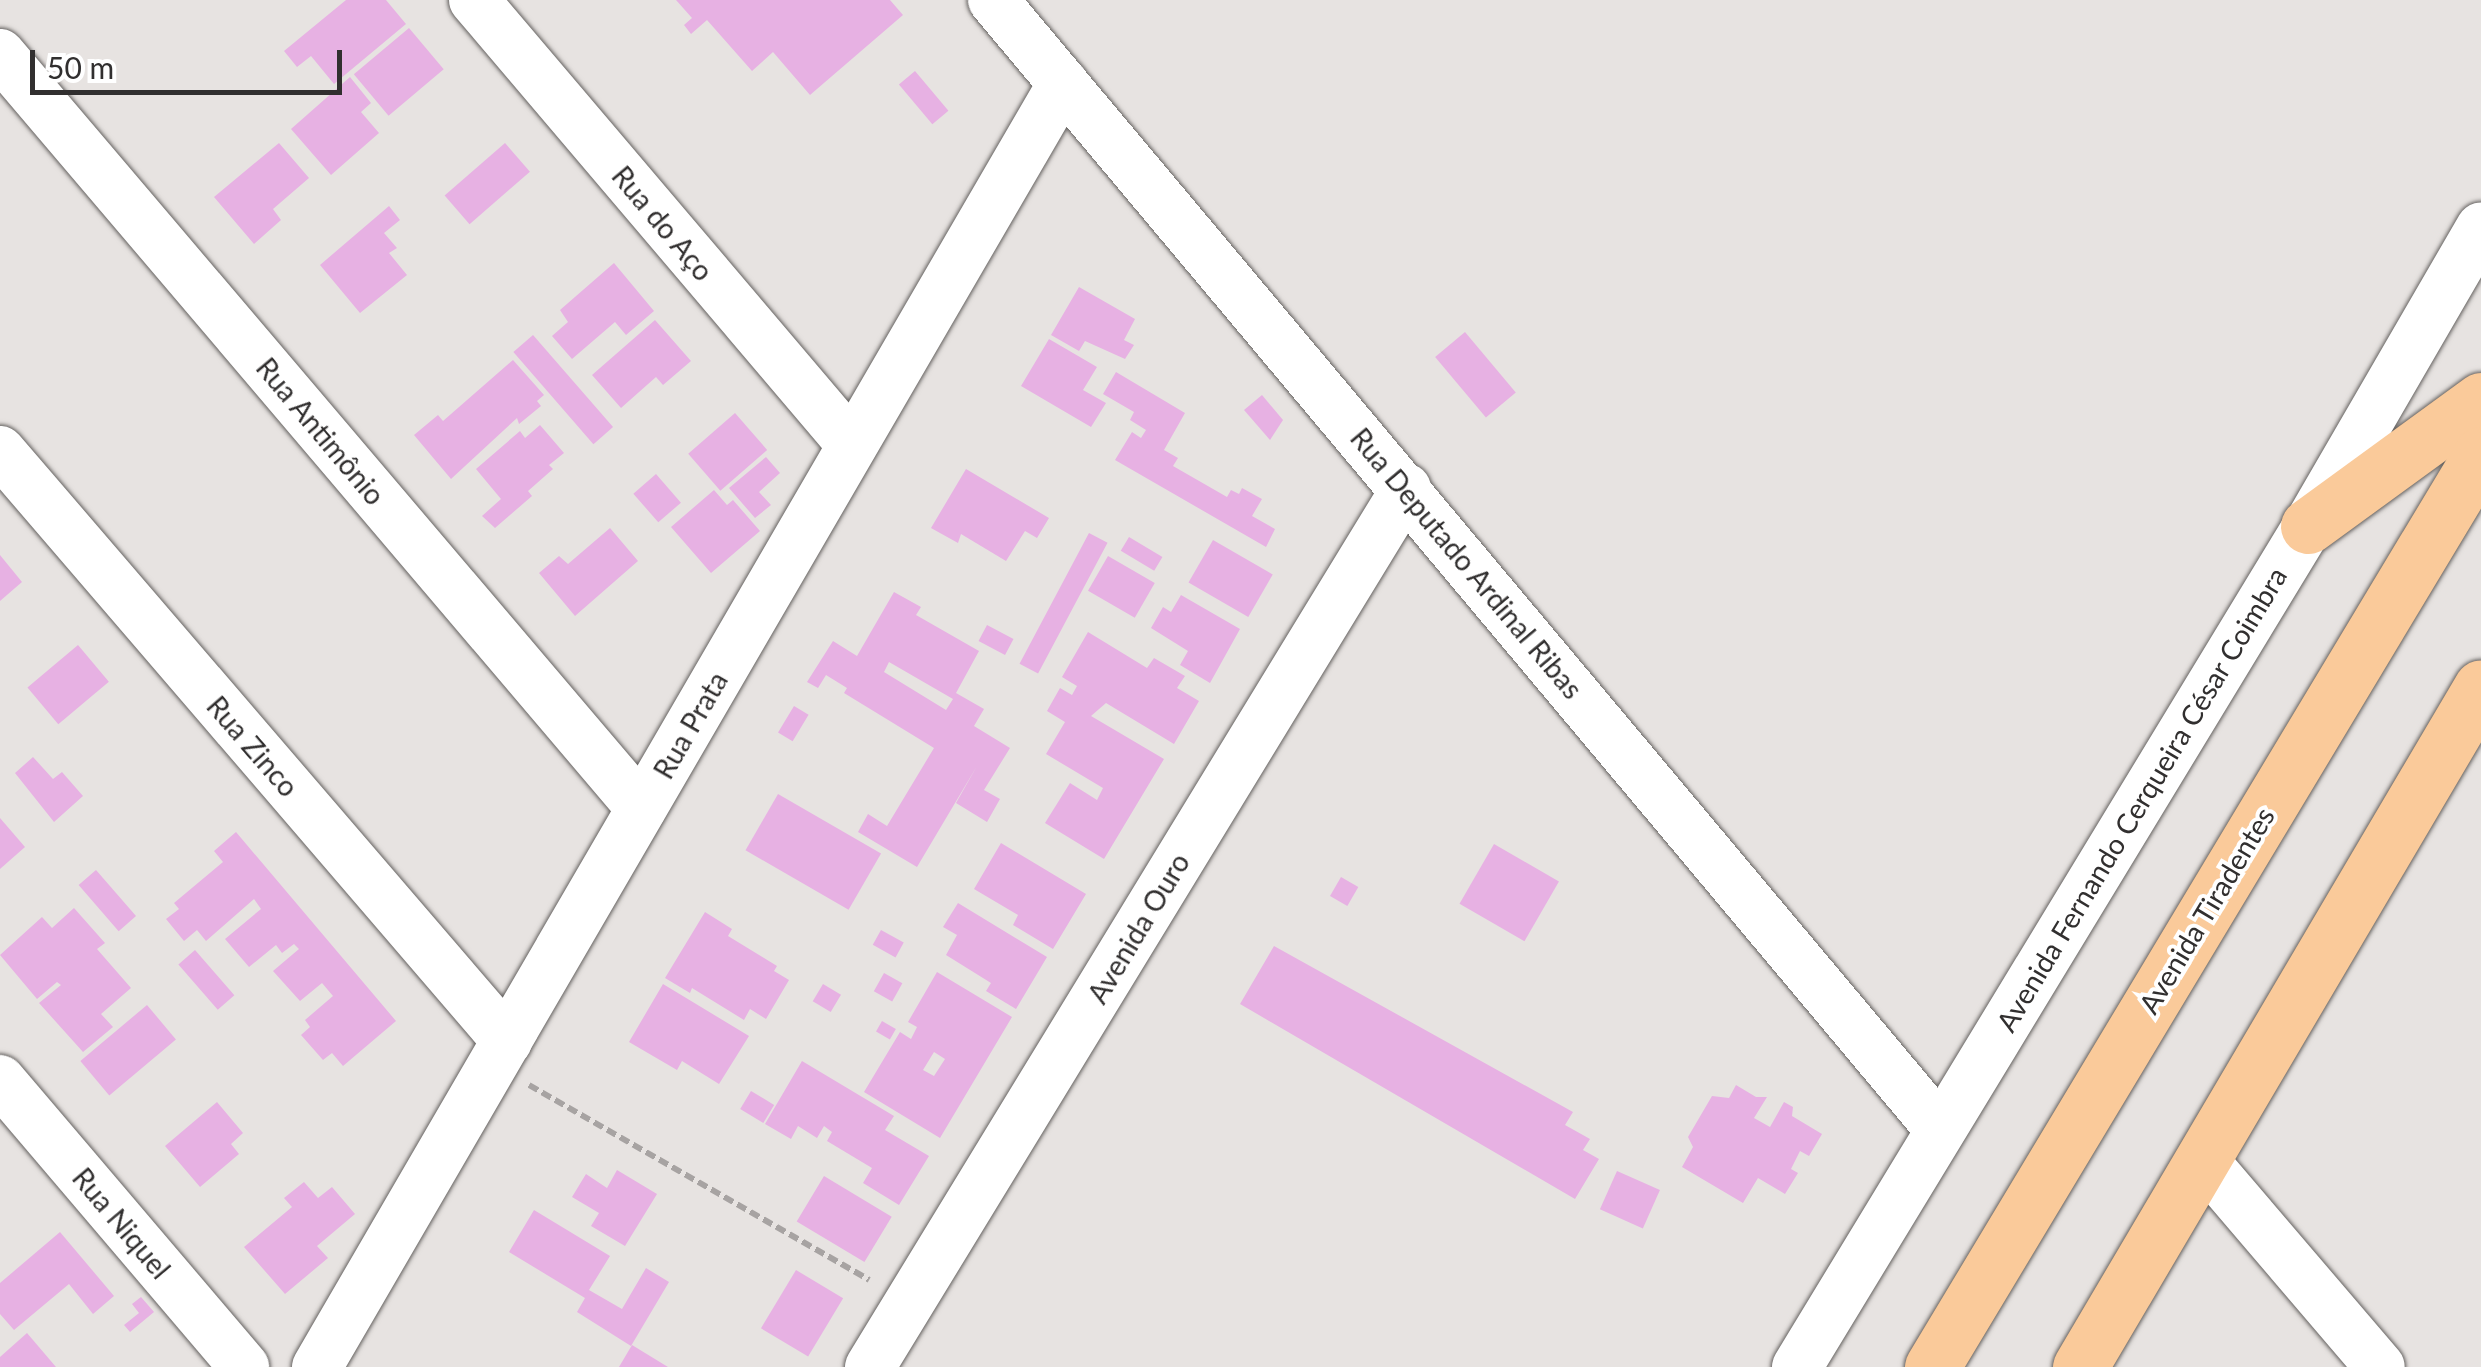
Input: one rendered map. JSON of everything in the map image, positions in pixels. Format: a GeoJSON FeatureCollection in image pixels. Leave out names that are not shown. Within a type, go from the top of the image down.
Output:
{"type":"FeatureCollection","features":[{"type":"Feature","properties":{"kind":"highway"},"geometry":{"type":"LineString","coordinates":[[2308,526],[2481,400]]}},
{"type":"Feature","properties":{"kind":"highway","name":"Avenida Tiradentes"},"geometry":{"type":"LineString","coordinates":[[1932,1367],[2481,454]]}},
{"type":"Feature","properties":{"kind":"highway"},"geometry":{"type":"LineString","coordinates":[[2080,1367],[2481,687]]}},
{"type":"Feature","properties":{"kind":"street","name":"Rua do Aço"},"geometry":{"type":"LineString","coordinates":[[474,0],[852,445]]}},
{"type":"Feature","properties":{"kind":"street","name":"Rua Deputado Ardinal Ribas"},"geometry":{"type":"LineString","coordinates":[[993,0],[1940,1128]]}},
{"type":"Feature","properties":{"kind":"street","name":"Rua Antimônio"},"geometry":{"type":"LineString","coordinates":[[0,54],[641,808]]}},
{"type":"Feature","properties":{"kind":"street","name":"Rua Prata"},"geometry":{"type":"LineString","coordinates":[[317,1367],[1062,83]]}},
{"type":"Feature","properties":{"kind":"street","name":"Avenida Fernando Cerqueira César Coimbra"},"geometry":{"type":"LineString","coordinates":[[1797,1367],[2308,526],[2481,228]]}},
{"type":"Feature","properties":{"kind":"street","name":"Rua Zinco"},"geometry":{"type":"LineString","coordinates":[[0,451],[500,1052]]}},
{"type":"Feature","properties":{"kind":"street","name":"Avenida Ouro"},"geometry":{"type":"LineString","coordinates":[[870,1367],[1406,489]]}},
{"type":"Feature","properties":{"kind":"street","name":"Rua Niquel"},"geometry":{"type":"LineString","coordinates":[[0,1080],[244,1367]]}},
{"type":"Feature","properties":{"kind":"street"},"geometry":{"type":"LineString","coordinates":[[2202,1160],[2380,1367]]}},
{"type":"Feature","properties":{"kind":"path"},"geometry":{"type":"LineString","coordinates":[[500,1052],[909,1304]]}},
{"type":"Feature","properties":{"kind":"building"},"geometry":{"type":"Polygon","coordinates":[[[346,0],[386,0],[406,24],[334,84],[311,56],[297,67],[284,51],[346,0]]]}},
{"type":"Feature","properties":{"kind":"building"},"geometry":{"type":"Polygon","coordinates":[[[676,0],[890,0],[903,15],[810,95],[773,52],[752,71],[707,20],[691,34],[684,25],[692,18],[676,0]]]}},
{"type":"Feature","properties":{"kind":"building"},"geometry":{"type":"Polygon","coordinates":[[[409,28],[444,69],[389,116],[354,74],[409,28]]]}},
{"type":"Feature","properties":{"kind":"building"},"geometry":{"type":"Polygon","coordinates":[[[915,71],[948,111],[932,124],[899,84],[915,71]]]}},
{"type":"Feature","properties":{"kind":"building"},"geometry":{"type":"Polygon","coordinates":[[[350,77],[371,103],[361,112],[379,133],[331,175],[291,129],[350,77]]]}},
{"type":"Feature","properties":{"kind":"building"},"geometry":{"type":"Polygon","coordinates":[[[279,143],[309,178],[273,209],[281,220],[254,244],[214,197],[279,143]]]}},
{"type":"Feature","properties":{"kind":"building"},"geometry":{"type":"Polygon","coordinates":[[[505,143],[530,172],[470,224],[445,195],[505,143]]]}},
{"type":"Feature","properties":{"kind":"building"},"geometry":{"type":"Polygon","coordinates":[[[389,206],[400,220],[384,233],[397,248],[389,253],[407,275],[360,313],[320,265],[389,206]]]}},
{"type":"Feature","properties":{"kind":"building"},"geometry":{"type":"Polygon","coordinates":[[[614,263],[654,311],[626,335],[615,322],[572,359],[552,336],[568,322],[560,310],[614,263]]]}},
{"type":"Feature","properties":{"kind":"building"},"geometry":{"type":"Polygon","coordinates":[[[1079,287],[1135,319],[1124,340],[1134,345],[1125,359],[1085,341],[1079,351],[1051,335],[1079,287]]]}},
{"type":"Feature","properties":{"kind":"building"},"geometry":{"type":"Polygon","coordinates":[[[655,320],[691,361],[663,385],[656,377],[621,408],[592,375],[655,320]]]}},
{"type":"Feature","properties":{"kind":"building"},"geometry":{"type":"Polygon","coordinates":[[[1465,332],[1516,393],[1486,418],[1435,357],[1465,332]]]}},
{"type":"Feature","properties":{"kind":"building"},"geometry":{"type":"Polygon","coordinates":[[[533,335],[613,427],[593,444],[513,352],[533,335]]]}},
{"type":"Feature","properties":{"kind":"building"},"geometry":{"type":"Polygon","coordinates":[[[1049,339],[1097,367],[1083,390],[1106,403],[1091,427],[1021,386],[1049,339]]]}},
{"type":"Feature","properties":{"kind":"building"},"geometry":{"type":"Polygon","coordinates":[[[513,360],[544,395],[537,401],[541,406],[519,424],[517,418],[451,479],[414,435],[438,415],[443,421],[513,360]]]}},
{"type":"Feature","properties":{"kind":"building"},"geometry":{"type":"Polygon","coordinates":[[[1116,372],[1185,413],[1164,450],[1178,458],[1173,466],[1227,497],[1231,490],[1239,494],[1242,488],[1262,499],[1252,516],[1275,529],[1266,547],[1115,460],[1132,432],[1141,438],[1146,430],[1130,420],[1134,412],[1103,394],[1116,372]]]}},
{"type":"Feature","properties":{"kind":"building"},"geometry":{"type":"Polygon","coordinates":[[[1262,395],[1283,420],[1270,440],[1244,410],[1262,395]]]}},
{"type":"Feature","properties":{"kind":"building"},"geometry":{"type":"Polygon","coordinates":[[[735,413],[767,450],[720,491],[688,454],[735,413]]]}},
{"type":"Feature","properties":{"kind":"building"},"geometry":{"type":"Polygon","coordinates":[[[540,425],[564,453],[549,465],[553,469],[528,491],[532,496],[495,528],[482,516],[501,499],[476,469],[520,431],[525,438],[540,425]]]}},
{"type":"Feature","properties":{"kind":"building"},"geometry":{"type":"Polygon","coordinates":[[[766,457],[780,473],[759,492],[771,505],[755,518],[729,488],[766,457]]]}},
{"type":"Feature","properties":{"kind":"building"},"geometry":{"type":"Polygon","coordinates":[[[966,469],[1049,518],[1037,538],[1025,531],[1006,561],[961,534],[958,543],[931,528],[966,469]]]}},
{"type":"Feature","properties":{"kind":"building"},"geometry":{"type":"Polygon","coordinates":[[[656,474],[681,503],[658,522],[633,494],[656,474]]]}},
{"type":"Feature","properties":{"kind":"building"},"geometry":{"type":"Polygon","coordinates":[[[714,490],[727,505],[733,500],[760,531],[711,573],[671,527],[714,490]]]}},
{"type":"Feature","properties":{"kind":"building"},"geometry":{"type":"Polygon","coordinates":[[[610,528],[638,561],[575,616],[539,573],[559,556],[568,564],[610,528]]]}},
{"type":"Feature","properties":{"kind":"building"},"geometry":{"type":"Polygon","coordinates":[[[1089,533],[1108,543],[1038,674],[1020,664],[1089,533]]]}},
{"type":"Feature","properties":{"kind":"building"},"geometry":{"type":"Polygon","coordinates":[[[1129,537],[1162,557],[1154,571],[1121,551],[1129,537]]]}},
{"type":"Feature","properties":{"kind":"building"},"geometry":{"type":"Polygon","coordinates":[[[1213,540],[1273,574],[1248,617],[1188,582],[1213,540]]]}},
{"type":"Feature","properties":{"kind":"building"},"geometry":{"type":"Polygon","coordinates":[[[0,555],[22,582],[0,601],[0,555]]]}},
{"type":"Feature","properties":{"kind":"building"},"geometry":{"type":"Polygon","coordinates":[[[1108,556],[1155,583],[1135,618],[1088,591],[1108,556]]]}},
{"type":"Feature","properties":{"kind":"building"},"geometry":{"type":"Polygon","coordinates":[[[894,592],[921,607],[916,615],[979,651],[956,693],[984,709],[974,726],[1010,748],[984,790],[1000,799],[987,822],[956,803],[977,766],[917,867],[858,832],[868,814],[887,826],[934,748],[844,693],[847,688],[826,675],[818,688],[807,682],[833,641],[857,656],[894,592]],[[889,662],[884,672],[946,710],[953,699],[889,662]]]}},
{"type":"Feature","properties":{"kind":"building"},"geometry":{"type":"Polygon","coordinates":[[[1181,595],[1240,629],[1210,683],[1180,665],[1188,651],[1151,628],[1163,607],[1171,612],[1181,595]]]}},
{"type":"Feature","properties":{"kind":"building"},"geometry":{"type":"Polygon","coordinates":[[[987,625],[1013,639],[1005,655],[979,641],[987,625]]]}},
{"type":"Feature","properties":{"kind":"building"},"geometry":{"type":"Polygon","coordinates":[[[1088,632],[1147,668],[1154,658],[1185,676],[1177,688],[1199,701],[1174,744],[1106,703],[1091,716],[1164,759],[1104,859],[1045,823],[1070,783],[1097,800],[1103,788],[1046,754],[1065,722],[1047,711],[1060,688],[1072,695],[1077,686],[1062,677],[1088,632]]]}},
{"type":"Feature","properties":{"kind":"building"},"geometry":{"type":"Polygon","coordinates":[[[78,645],[109,682],[58,724],[27,687],[78,645]]]}},
{"type":"Feature","properties":{"kind":"building"},"geometry":{"type":"Polygon","coordinates":[[[794,706],[809,715],[793,741],[778,733],[794,706]]]}},
{"type":"Feature","properties":{"kind":"building"},"geometry":{"type":"Polygon","coordinates":[[[33,757],[53,779],[62,772],[83,796],[54,822],[15,773],[33,757]]]}},
{"type":"Feature","properties":{"kind":"building"},"geometry":{"type":"Polygon","coordinates":[[[778,794],[881,854],[849,910],[746,850],[778,794]]]}},
{"type":"Feature","properties":{"kind":"building"},"geometry":{"type":"Polygon","coordinates":[[[0,818],[25,847],[0,869],[0,818]]]}},
{"type":"Feature","properties":{"kind":"building"},"geometry":{"type":"Polygon","coordinates":[[[236,832],[396,1021],[343,1066],[332,1053],[323,1060],[301,1035],[310,1027],[305,1020],[333,996],[322,983],[300,1001],[273,971],[299,949],[294,944],[282,953],[276,945],[249,967],[225,939],[261,909],[254,899],[206,941],[197,930],[184,941],[166,919],[179,909],[174,903],[223,862],[214,851],[236,832]]]}},
{"type":"Feature","properties":{"kind":"building"},"geometry":{"type":"Polygon","coordinates":[[[1001,843],[1086,894],[1053,949],[1013,925],[1018,915],[974,889],[1001,843]]]}},
{"type":"Feature","properties":{"kind":"building"},"geometry":{"type":"Polygon","coordinates":[[[1494,844],[1559,882],[1524,941],[1460,904],[1494,844]]]}},
{"type":"Feature","properties":{"kind":"building"},"geometry":{"type":"Polygon","coordinates":[[[96,870],[136,916],[119,931],[79,885],[96,870]]]}},
{"type":"Feature","properties":{"kind":"building"},"geometry":{"type":"Polygon","coordinates":[[[1341,877],[1358,887],[1347,906],[1330,896],[1341,877]]]}},
{"type":"Feature","properties":{"kind":"building"},"geometry":{"type":"Polygon","coordinates":[[[958,903],[1047,957],[1016,1009],[986,991],[991,983],[946,955],[957,935],[943,927],[958,903]]]}},
{"type":"Feature","properties":{"kind":"building"},"geometry":{"type":"Polygon","coordinates":[[[74,908],[105,943],[97,949],[131,988],[101,1014],[113,1027],[83,1052],[39,1003],[61,985],[57,982],[37,999],[0,955],[42,917],[52,928],[74,908]]]}},
{"type":"Feature","properties":{"kind":"building"},"geometry":{"type":"Polygon","coordinates":[[[705,912],[732,929],[728,936],[777,966],[774,971],[789,980],[766,1019],[750,1009],[744,1020],[692,988],[690,993],[665,978],[705,912]]]}},
{"type":"Feature","properties":{"kind":"building"},"geometry":{"type":"Polygon","coordinates":[[[881,930],[904,943],[895,957],[873,945],[881,930]]]}},
{"type":"Feature","properties":{"kind":"building"},"geometry":{"type":"Polygon","coordinates":[[[1274,946],[1573,1112],[1565,1125],[1590,1139],[1583,1150],[1599,1159],[1575,1199],[1240,1004],[1274,946]]]}},
{"type":"Feature","properties":{"kind":"building"},"geometry":{"type":"Polygon","coordinates":[[[195,950],[234,995],[218,1010],[178,964],[195,950]]]}},
{"type":"Feature","properties":{"kind":"building"},"geometry":{"type":"Polygon","coordinates":[[[937,972],[1012,1017],[940,1138],[864,1092],[900,1032],[911,1039],[917,1027],[908,1022],[937,972]],[[934,1052],[923,1070],[934,1076],[945,1059],[934,1052]]]}},
{"type":"Feature","properties":{"kind":"building"},"geometry":{"type":"Polygon","coordinates":[[[884,973],[902,983],[892,1002],[874,991],[884,973]]]}},
{"type":"Feature","properties":{"kind":"building"},"geometry":{"type":"Polygon","coordinates":[[[663,984],[749,1036],[719,1084],[682,1061],[677,1070],[629,1042],[663,984]]]}},
{"type":"Feature","properties":{"kind":"building"},"geometry":{"type":"Polygon","coordinates":[[[823,984],[841,995],[831,1012],[813,1001],[823,984]]]}},
{"type":"Feature","properties":{"kind":"building"},"geometry":{"type":"Polygon","coordinates":[[[147,1005],[176,1039],[109,1095],[80,1061],[147,1005]]]}},
{"type":"Feature","properties":{"kind":"building"},"geometry":{"type":"Polygon","coordinates":[[[882,1021],[896,1029],[890,1039],[876,1031],[882,1021]]]}},
{"type":"Feature","properties":{"kind":"building"},"geometry":{"type":"Polygon","coordinates":[[[802,1061],[894,1116],[885,1130],[929,1156],[899,1205],[863,1183],[872,1168],[827,1141],[832,1132],[824,1126],[817,1138],[798,1126],[791,1139],[765,1124],[802,1061]]]}},
{"type":"Feature","properties":{"kind":"building"},"geometry":{"type":"Polygon","coordinates":[[[1736,1085],[1756,1097],[1767,1097],[1754,1118],[1770,1127],[1784,1102],[1793,1107],[1792,1116],[1822,1134],[1809,1156],[1800,1151],[1791,1169],[1798,1173],[1785,1194],[1758,1178],[1743,1203],[1682,1167],[1693,1147],[1688,1137],[1712,1096],[1729,1098],[1736,1085]]]}},
{"type":"Feature","properties":{"kind":"building"},"geometry":{"type":"Polygon","coordinates":[[[751,1091],[774,1105],[763,1123],[740,1109],[751,1091]]]}},
{"type":"Feature","properties":{"kind":"building"},"geometry":{"type":"Polygon","coordinates":[[[217,1102],[243,1133],[231,1144],[239,1154],[200,1187],[165,1146],[217,1102]]]}},
{"type":"Feature","properties":{"kind":"building"},"geometry":{"type":"Polygon","coordinates":[[[617,1170],[657,1194],[625,1246],[591,1226],[599,1213],[572,1197],[586,1174],[607,1188],[617,1170]]]}},
{"type":"Feature","properties":{"kind":"building"},"geometry":{"type":"Polygon","coordinates":[[[1617,1171],[1660,1190],[1643,1228],[1600,1209],[1617,1171]]]}},
{"type":"Feature","properties":{"kind":"building"},"geometry":{"type":"Polygon","coordinates":[[[824,1176],[892,1217],[864,1262],[797,1221],[824,1176]]]}},
{"type":"Feature","properties":{"kind":"building"},"geometry":{"type":"Polygon","coordinates":[[[304,1182],[318,1198],[332,1187],[355,1214],[317,1246],[328,1258],[285,1294],[244,1247],[292,1207],[284,1198],[304,1182]]]}},
{"type":"Feature","properties":{"kind":"building"},"geometry":{"type":"Polygon","coordinates":[[[534,1210],[610,1256],[589,1290],[622,1309],[646,1268],[669,1282],[631,1346],[577,1312],[585,1298],[509,1252],[534,1210]]]}},
{"type":"Feature","properties":{"kind":"building"},"geometry":{"type":"Polygon","coordinates":[[[60,1232],[114,1296],[93,1314],[69,1284],[14,1330],[0,1314],[0,1283],[60,1232]]]}},
{"type":"Feature","properties":{"kind":"building"},"geometry":{"type":"Polygon","coordinates":[[[796,1270],[843,1298],[808,1357],[761,1328],[796,1270]]]}},
{"type":"Feature","properties":{"kind":"building"},"geometry":{"type":"Polygon","coordinates":[[[141,1297],[154,1312],[130,1332],[124,1325],[139,1313],[132,1304],[141,1297]]]}},
{"type":"Feature","properties":{"kind":"building"},"geometry":{"type":"Polygon","coordinates":[[[27,1333],[56,1367],[0,1367],[0,1357],[27,1333]]]}},
{"type":"Feature","properties":{"kind":"building"},"geometry":{"type":"Polygon","coordinates":[[[632,1345],[668,1367],[619,1367],[632,1345]]]}}]}
